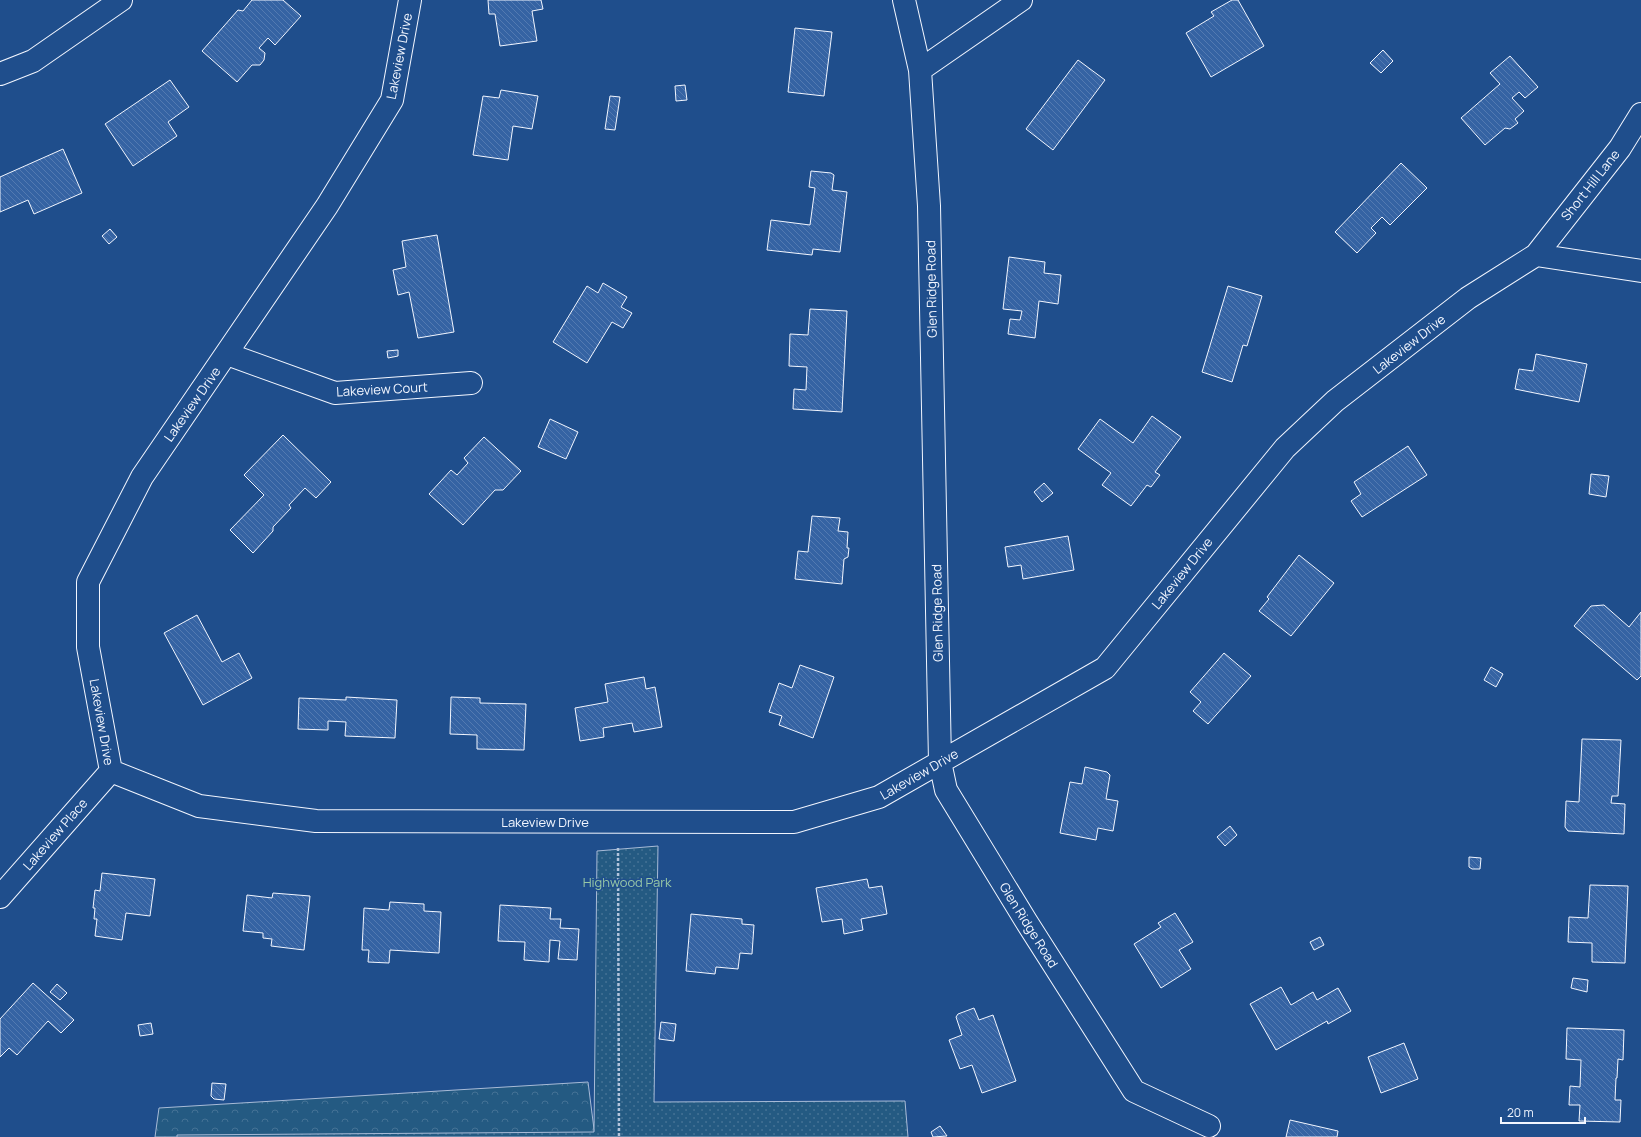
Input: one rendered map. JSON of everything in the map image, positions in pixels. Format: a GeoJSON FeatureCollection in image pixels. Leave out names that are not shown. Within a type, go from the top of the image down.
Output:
{"type":"FeatureCollection","features":[{"type":"Feature","properties":{"kind":"street"},"geometry":{"type":"LineString","coordinates":[[0,74],[33,61],[121,0]]}},
{"type":"Feature","properties":{"kind":"street","name":"Lakeview Drive"},"geometry":{"type":"LineString","coordinates":[[410,0],[392,100],[327,206],[142,477],[88,582],[88,647],[111,771],[199,806],[316,821],[794,822],[879,798],[1104,668],[1284,448],[1335,401],[1468,298],[1536,255]]}},
{"type":"Feature","properties":{"kind":"street","name":"Glen Ridge Road"},"geometry":{"type":"LineString","coordinates":[[904,0],[920,70],[929,206],[940,762],[946,790],[1026,921],[1134,1091],[1209,1126]]}},
{"type":"Feature","properties":{"kind":"street"},"geometry":{"type":"LineString","coordinates":[[920,70],[1022,0]]}},
{"type":"Feature","properties":{"kind":"street","name":"Short Hill Lane"},"geometry":{"type":"LineString","coordinates":[[1536,255],[1620,148],[1641,114]]}},
{"type":"Feature","properties":{"kind":"street"},"geometry":{"type":"LineString","coordinates":[[1536,255],[1641,271]]}},
{"type":"Feature","properties":{"kind":"street","name":"Lakeview Court"},"geometry":{"type":"LineString","coordinates":[[227,354],[335,393],[471,383]]}},
{"type":"Feature","properties":{"kind":"street","name":"Lakeview Place"},"geometry":{"type":"LineString","coordinates":[[0,897],[111,771]]}},
{"type":"Feature","properties":{"kind":"path"},"geometry":{"type":"LineString","coordinates":[[618,822],[619,1137]]}},
{"type":"Feature","properties":{"kind":"green space","name":"Highwood Park"},"geometry":{"type":"Polygon","coordinates":[[[658,846],[654,1102],[905,1101],[908,1137],[177,1137],[177,1135],[594,1132],[597,851],[658,846]]]}},
{"type":"Feature","properties":{"kind":"green space"},"geometry":{"type":"Polygon","coordinates":[[[588,1082],[595,1137],[155,1137],[159,1108],[588,1082]]]}},
{"type":"Feature","properties":{"kind":"building"},"geometry":{"type":"Polygon","coordinates":[[[252,0],[283,0],[301,16],[275,45],[268,38],[259,48],[265,53],[264,60],[260,65],[252,65],[237,82],[202,51],[238,10],[243,11],[252,0]]]}},
{"type":"Feature","properties":{"kind":"building"},"geometry":{"type":"Polygon","coordinates":[[[488,0],[541,0],[543,9],[532,11],[537,41],[500,46],[495,14],[489,14],[488,0]]]}},
{"type":"Feature","properties":{"kind":"building"},"geometry":{"type":"Polygon","coordinates":[[[1232,0],[1238,0],[1264,46],[1211,77],[1186,33],[1214,16],[1211,12],[1232,0]]]}},
{"type":"Feature","properties":{"kind":"building"},"geometry":{"type":"Polygon","coordinates":[[[795,28],[832,32],[824,96],[788,92],[795,28]]]}},
{"type":"Feature","properties":{"kind":"building"},"geometry":{"type":"Polygon","coordinates":[[[1383,50],[1393,61],[1381,73],[1370,63],[1383,50]]]}},
{"type":"Feature","properties":{"kind":"building"},"geometry":{"type":"Polygon","coordinates":[[[1510,56],[1538,87],[1525,98],[1519,92],[1512,98],[1524,111],[1515,119],[1518,123],[1510,129],[1505,128],[1485,145],[1461,118],[1500,84],[1490,73],[1510,56]]]}},
{"type":"Feature","properties":{"kind":"building"},"geometry":{"type":"Polygon","coordinates":[[[1078,60],[1105,80],[1053,150],[1026,129],[1078,60]]]}},
{"type":"Feature","properties":{"kind":"building"},"geometry":{"type":"Polygon","coordinates":[[[170,80],[189,107],[168,122],[177,136],[133,166],[105,124],[170,80]]]}},
{"type":"Feature","properties":{"kind":"building"},"geometry":{"type":"Polygon","coordinates":[[[685,85],[687,100],[676,101],[675,86],[685,85]]]}},
{"type":"Feature","properties":{"kind":"building"},"geometry":{"type":"Polygon","coordinates":[[[501,90],[538,96],[532,129],[513,126],[508,160],[473,155],[483,96],[499,98],[501,90]]]}},
{"type":"Feature","properties":{"kind":"building"},"geometry":{"type":"Polygon","coordinates":[[[610,96],[620,97],[615,130],[605,129],[610,96]]]}},
{"type":"Feature","properties":{"kind":"building"},"geometry":{"type":"Polygon","coordinates":[[[63,149],[82,193],[34,214],[28,200],[0,212],[0,177],[63,149]]]}},
{"type":"Feature","properties":{"kind":"building"},"geometry":{"type":"Polygon","coordinates":[[[1401,163],[1427,188],[1390,225],[1382,217],[1371,228],[1376,233],[1357,253],[1335,232],[1401,163]]]}},
{"type":"Feature","properties":{"kind":"building"},"geometry":{"type":"Polygon","coordinates":[[[811,171],[831,173],[834,175],[832,190],[847,192],[840,252],[813,249],[812,255],[767,250],[771,220],[810,225],[815,188],[809,187],[811,171]]]}},
{"type":"Feature","properties":{"kind":"building"},"geometry":{"type":"Polygon","coordinates":[[[110,229],[117,237],[109,244],[102,236],[110,229]]]}},
{"type":"Feature","properties":{"kind":"building"},"geometry":{"type":"Polygon","coordinates":[[[437,235],[454,332],[418,338],[409,292],[398,295],[393,270],[406,267],[402,241],[437,235]]]}},
{"type":"Feature","properties":{"kind":"building"},"geometry":{"type":"Polygon","coordinates":[[[1009,257],[1045,262],[1044,273],[1061,275],[1058,304],[1039,301],[1035,338],[1008,334],[1010,319],[1020,320],[1022,311],[1003,309],[1009,257]]]}},
{"type":"Feature","properties":{"kind":"building"},"geometry":{"type":"Polygon","coordinates":[[[603,283],[627,297],[621,307],[632,313],[623,328],[612,322],[587,363],[553,342],[587,286],[598,293],[603,283]]]}},
{"type":"Feature","properties":{"kind":"building"},"geometry":{"type":"Polygon","coordinates":[[[1228,286],[1262,296],[1247,346],[1243,345],[1232,382],[1202,372],[1228,286]]]}},
{"type":"Feature","properties":{"kind":"building"},"geometry":{"type":"Polygon","coordinates":[[[810,309],[847,311],[842,412],[793,409],[794,389],[806,390],[807,367],[789,366],[790,334],[808,335],[810,309]]]}},
{"type":"Feature","properties":{"kind":"building"},"geometry":{"type":"Polygon","coordinates":[[[398,350],[398,356],[388,358],[387,351],[398,350]]]}},
{"type":"Feature","properties":{"kind":"building"},"geometry":{"type":"Polygon","coordinates":[[[1536,354],[1587,364],[1579,402],[1515,389],[1519,369],[1533,371],[1536,354]]]}},
{"type":"Feature","properties":{"kind":"building"},"geometry":{"type":"Polygon","coordinates":[[[1152,416],[1181,437],[1155,472],[1160,475],[1151,487],[1147,485],[1131,506],[1102,485],[1111,473],[1078,449],[1100,419],[1133,443],[1152,416]]]}},
{"type":"Feature","properties":{"kind":"building"},"geometry":{"type":"Polygon","coordinates":[[[550,419],[578,432],[566,459],[538,447],[550,419]]]}},
{"type":"Feature","properties":{"kind":"building"},"geometry":{"type":"Polygon","coordinates":[[[283,435],[331,482],[316,498],[305,488],[289,505],[291,508],[273,527],[273,531],[253,553],[230,530],[264,495],[244,475],[283,435]]]}},
{"type":"Feature","properties":{"kind":"building"},"geometry":{"type":"Polygon","coordinates":[[[484,437],[521,471],[503,490],[495,490],[463,525],[429,494],[451,470],[457,475],[468,463],[464,458],[484,437]]]}},
{"type":"Feature","properties":{"kind":"building"},"geometry":{"type":"Polygon","coordinates":[[[1408,446],[1427,475],[1362,517],[1351,501],[1361,494],[1354,482],[1408,446]]]}},
{"type":"Feature","properties":{"kind":"building"},"geometry":{"type":"Polygon","coordinates":[[[1591,474],[1609,476],[1606,497],[1589,494],[1591,474]]]}},
{"type":"Feature","properties":{"kind":"building"},"geometry":{"type":"Polygon","coordinates":[[[1044,483],[1053,493],[1042,502],[1034,492],[1044,483]]]}},
{"type":"Feature","properties":{"kind":"building"},"geometry":{"type":"Polygon","coordinates":[[[812,516],[840,518],[838,531],[848,532],[848,557],[844,559],[842,584],[795,579],[798,551],[808,552],[812,516]]]}},
{"type":"Feature","properties":{"kind":"building"},"geometry":{"type":"Polygon","coordinates":[[[1068,536],[1074,570],[1023,579],[1021,565],[1008,567],[1005,547],[1068,536]]]}},
{"type":"Feature","properties":{"kind":"building"},"geometry":{"type":"Polygon","coordinates":[[[1299,555],[1334,583],[1291,636],[1259,611],[1269,599],[1267,597],[1299,555]]]}},
{"type":"Feature","properties":{"kind":"building"},"geometry":{"type":"Polygon","coordinates":[[[1604,605],[1629,627],[1641,612],[1641,676],[1637,680],[1574,626],[1591,606],[1604,605]]]}},
{"type":"Feature","properties":{"kind":"building"},"geometry":{"type":"Polygon","coordinates":[[[197,615],[222,662],[239,653],[252,678],[203,705],[164,633],[197,615]]]}},
{"type":"Feature","properties":{"kind":"building"},"geometry":{"type":"Polygon","coordinates":[[[1224,653],[1251,676],[1208,724],[1193,711],[1201,702],[1190,692],[1224,653]]]}},
{"type":"Feature","properties":{"kind":"building"},"geometry":{"type":"Polygon","coordinates":[[[800,665],[834,677],[813,738],[779,725],[782,716],[769,712],[779,683],[792,688],[800,665]]]}},
{"type":"Feature","properties":{"kind":"building"},"geometry":{"type":"Polygon","coordinates":[[[1491,667],[1503,674],[1496,687],[1484,680],[1491,667]]]}},
{"type":"Feature","properties":{"kind":"building"},"geometry":{"type":"Polygon","coordinates":[[[644,677],[646,689],[655,687],[662,727],[634,732],[632,723],[603,728],[604,737],[580,741],[575,708],[608,702],[605,684],[644,677]]]}},
{"type":"Feature","properties":{"kind":"building"},"geometry":{"type":"Polygon","coordinates":[[[346,697],[397,700],[395,738],[345,736],[346,722],[328,721],[328,730],[298,729],[299,698],[346,700],[346,697]]]}},
{"type":"Feature","properties":{"kind":"building"},"geometry":{"type":"Polygon","coordinates":[[[451,697],[480,698],[480,703],[526,704],[524,750],[477,749],[477,735],[450,734],[451,697]]]}},
{"type":"Feature","properties":{"kind":"building"},"geometry":{"type":"Polygon","coordinates":[[[1582,739],[1621,740],[1618,796],[1612,796],[1611,803],[1625,804],[1624,834],[1568,831],[1565,827],[1566,801],[1579,802],[1582,739]]]}},
{"type":"Feature","properties":{"kind":"building"},"geometry":{"type":"Polygon","coordinates":[[[1085,767],[1107,772],[1110,775],[1106,799],[1118,801],[1113,831],[1098,828],[1096,840],[1060,833],[1070,782],[1082,784],[1085,767]]]}},
{"type":"Feature","properties":{"kind":"building"},"geometry":{"type":"Polygon","coordinates":[[[1230,826],[1237,835],[1225,846],[1217,837],[1230,826]]]}},
{"type":"Feature","properties":{"kind":"building"},"geometry":{"type":"Polygon","coordinates":[[[1469,857],[1481,858],[1480,869],[1472,869],[1469,867],[1469,857]]]}},
{"type":"Feature","properties":{"kind":"building"},"geometry":{"type":"Polygon","coordinates":[[[102,873],[155,879],[150,916],[126,913],[122,940],[95,936],[97,919],[94,919],[95,908],[93,908],[95,890],[100,891],[102,873]]]}},
{"type":"Feature","properties":{"kind":"building"},"geometry":{"type":"Polygon","coordinates":[[[867,879],[869,888],[882,886],[887,914],[861,919],[863,930],[844,934],[842,919],[822,922],[816,888],[867,879]]]}},
{"type":"Feature","properties":{"kind":"building"},"geometry":{"type":"Polygon","coordinates":[[[1590,885],[1628,886],[1625,963],[1592,962],[1592,943],[1568,942],[1569,917],[1588,918],[1590,885]]]}},
{"type":"Feature","properties":{"kind":"building"},"geometry":{"type":"Polygon","coordinates":[[[273,893],[310,896],[304,950],[271,946],[272,939],[263,938],[263,933],[243,931],[247,895],[272,898],[273,893]]]}},
{"type":"Feature","properties":{"kind":"building"},"geometry":{"type":"Polygon","coordinates":[[[390,902],[424,904],[424,911],[441,912],[439,953],[390,950],[389,963],[368,962],[369,950],[362,950],[364,908],[389,910],[390,902]]]}},
{"type":"Feature","properties":{"kind":"building"},"geometry":{"type":"Polygon","coordinates":[[[500,905],[551,908],[550,919],[561,919],[560,928],[579,929],[577,960],[558,959],[560,941],[550,940],[549,962],[524,960],[525,942],[498,941],[500,905]]]}},
{"type":"Feature","properties":{"kind":"building"},"geometry":{"type":"Polygon","coordinates":[[[1175,913],[1193,942],[1179,950],[1191,969],[1161,988],[1134,944],[1161,927],[1158,923],[1175,913]]]}},
{"type":"Feature","properties":{"kind":"building"},"geometry":{"type":"Polygon","coordinates":[[[691,914],[742,919],[742,924],[754,925],[752,954],[740,953],[738,969],[716,967],[715,974],[686,971],[691,914]]]}},
{"type":"Feature","properties":{"kind":"building"},"geometry":{"type":"Polygon","coordinates":[[[1320,937],[1324,945],[1314,950],[1310,942],[1320,937]]]}},
{"type":"Feature","properties":{"kind":"building"},"geometry":{"type":"Polygon","coordinates":[[[1573,978],[1588,980],[1587,992],[1571,988],[1573,978]]]}},
{"type":"Feature","properties":{"kind":"building"},"geometry":{"type":"Polygon","coordinates":[[[33,983],[74,1020],[61,1033],[48,1021],[17,1055],[9,1048],[0,1057],[0,1019],[33,983]]]}},
{"type":"Feature","properties":{"kind":"building"},"geometry":{"type":"Polygon","coordinates":[[[57,984],[67,993],[60,1000],[50,992],[57,984]]]}},
{"type":"Feature","properties":{"kind":"building"},"geometry":{"type":"Polygon","coordinates":[[[1281,987],[1291,1005],[1313,992],[1317,1000],[1338,988],[1351,1011],[1328,1024],[1327,1021],[1276,1050],[1250,1004],[1281,987]]]}},
{"type":"Feature","properties":{"kind":"building"},"geometry":{"type":"Polygon","coordinates":[[[974,1008],[979,1020],[993,1015],[1016,1081],[982,1093],[972,1065],[960,1069],[949,1040],[962,1035],[956,1017],[958,1014],[974,1008]]]}},
{"type":"Feature","properties":{"kind":"building"},"geometry":{"type":"Polygon","coordinates":[[[661,1022],[676,1024],[674,1041],[659,1039],[661,1022]]]}},
{"type":"Feature","properties":{"kind":"building"},"geometry":{"type":"Polygon","coordinates":[[[151,1023],[153,1034],[140,1036],[138,1025],[151,1023]]]}},
{"type":"Feature","properties":{"kind":"building"},"geometry":{"type":"Polygon","coordinates":[[[1567,1028],[1624,1030],[1623,1060],[1618,1059],[1615,1100],[1621,1100],[1620,1122],[1579,1121],[1580,1105],[1569,1105],[1570,1086],[1580,1087],[1581,1060],[1566,1059],[1567,1028]]]}},
{"type":"Feature","properties":{"kind":"building"},"geometry":{"type":"Polygon","coordinates":[[[1404,1043],[1418,1079],[1381,1093],[1368,1057],[1404,1043]]]}},
{"type":"Feature","properties":{"kind":"building"},"geometry":{"type":"Polygon","coordinates":[[[212,1083],[226,1084],[224,1100],[214,1099],[211,1096],[212,1083]]]}},
{"type":"Feature","properties":{"kind":"building"},"geometry":{"type":"Polygon","coordinates":[[[1290,1120],[1338,1131],[1337,1137],[1286,1137],[1290,1120]]]}},
{"type":"Feature","properties":{"kind":"building"},"geometry":{"type":"Polygon","coordinates":[[[940,1126],[947,1136],[933,1137],[931,1132],[940,1126]]]}}]}
